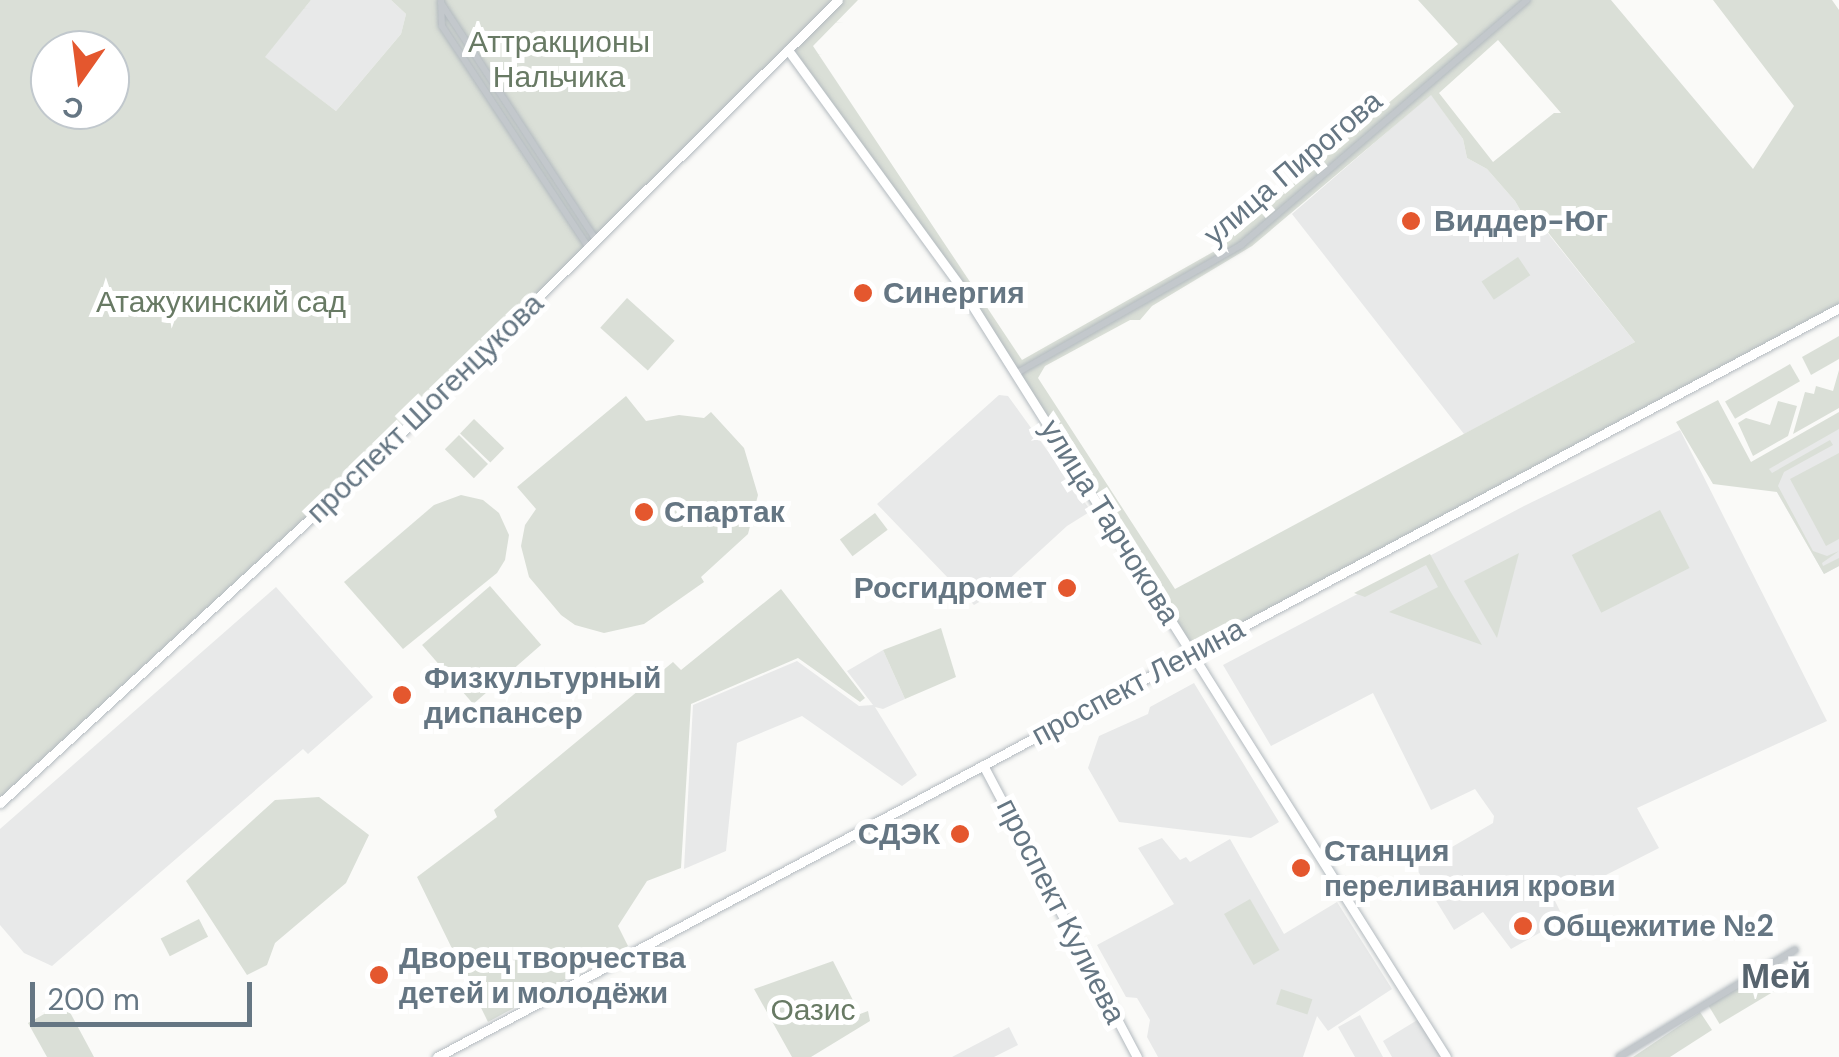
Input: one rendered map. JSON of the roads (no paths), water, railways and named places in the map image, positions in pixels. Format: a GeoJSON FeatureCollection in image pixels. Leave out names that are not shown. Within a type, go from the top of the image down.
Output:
{"type":"FeatureCollection","features":[{"type":"Feature","properties":{"kind":"street","name":"проспект Шогенцукова"},"geometry":{"type":"LineString","coordinates":[[0,803],[306,524],[838,0]]}},
{"type":"Feature","properties":{"kind":"street","name":"улица Пирогова"},"geometry":{"type":"LineString","coordinates":[[1017,374],[1241,245],[1527,0]]}},
{"type":"Feature","properties":{"kind":"street"},"geometry":{"type":"LineString","coordinates":[[441,1],[442,26],[592,244]]}},
{"type":"Feature","properties":{"kind":"street","name":"улица Тарчокова"},"geometry":{"type":"LineString","coordinates":[[788,50],[932,246],[1017,374],[1446,1057]]}},
{"type":"Feature","properties":{"kind":"street","name":"проспект Ленина"},"geometry":{"type":"LineString","coordinates":[[437,1057],[1839,308]]}},
{"type":"Feature","properties":{"kind":"street","name":"проспект Кулиева"},"geometry":{"type":"LineString","coordinates":[[983,765],[1137,1057]]}},
{"type":"Feature","properties":{"kind":"street"},"geometry":{"type":"LineString","coordinates":[[1619,1057],[1794,950]]}},
{"type":"Feature","properties":{"kind":"place","name":"Виддер-Юг"},"geometry":{"type":"Point","coordinates":[1411,221]}},
{"type":"Feature","properties":{"kind":"place","name":"Синергия"},"geometry":{"type":"Point","coordinates":[863,293]}},
{"type":"Feature","properties":{"kind":"place","name":"Спартак"},"geometry":{"type":"Point","coordinates":[644,512]}},
{"type":"Feature","properties":{"kind":"place","name":"Росгидромет"},"geometry":{"type":"Point","coordinates":[1067,588]}},
{"type":"Feature","properties":{"kind":"place","name":"Физкультурный диспансер"},"geometry":{"type":"Point","coordinates":[402,695]}},
{"type":"Feature","properties":{"kind":"place","name":"СДЭК"},"geometry":{"type":"Point","coordinates":[960,834]}},
{"type":"Feature","properties":{"kind":"place","name":"Станция переливания крови"},"geometry":{"type":"Point","coordinates":[1301,868]}},
{"type":"Feature","properties":{"kind":"place","name":"Общежитие №2"},"geometry":{"type":"Point","coordinates":[1523,926]}},
{"type":"Feature","properties":{"kind":"place","name":"Дворец творчества детей и молодёжи"},"geometry":{"type":"Point","coordinates":[379,975]}},
{"type":"Feature","properties":{"kind":"district","name":"Мей"},"geometry":{"type":"Point","coordinates":[1776,976]}},
{"type":"Feature","properties":{"kind":"park label","name":"Аттракционы Нальчика"},"geometry":{"type":"Point","coordinates":[559,59]}},
{"type":"Feature","properties":{"kind":"park label","name":"Атажукинский сад"},"geometry":{"type":"Point","coordinates":[221,302]}},
{"type":"Feature","properties":{"kind":"park label","name":"Оазис"},"geometry":{"type":"Point","coordinates":[813,1010]}}]}
